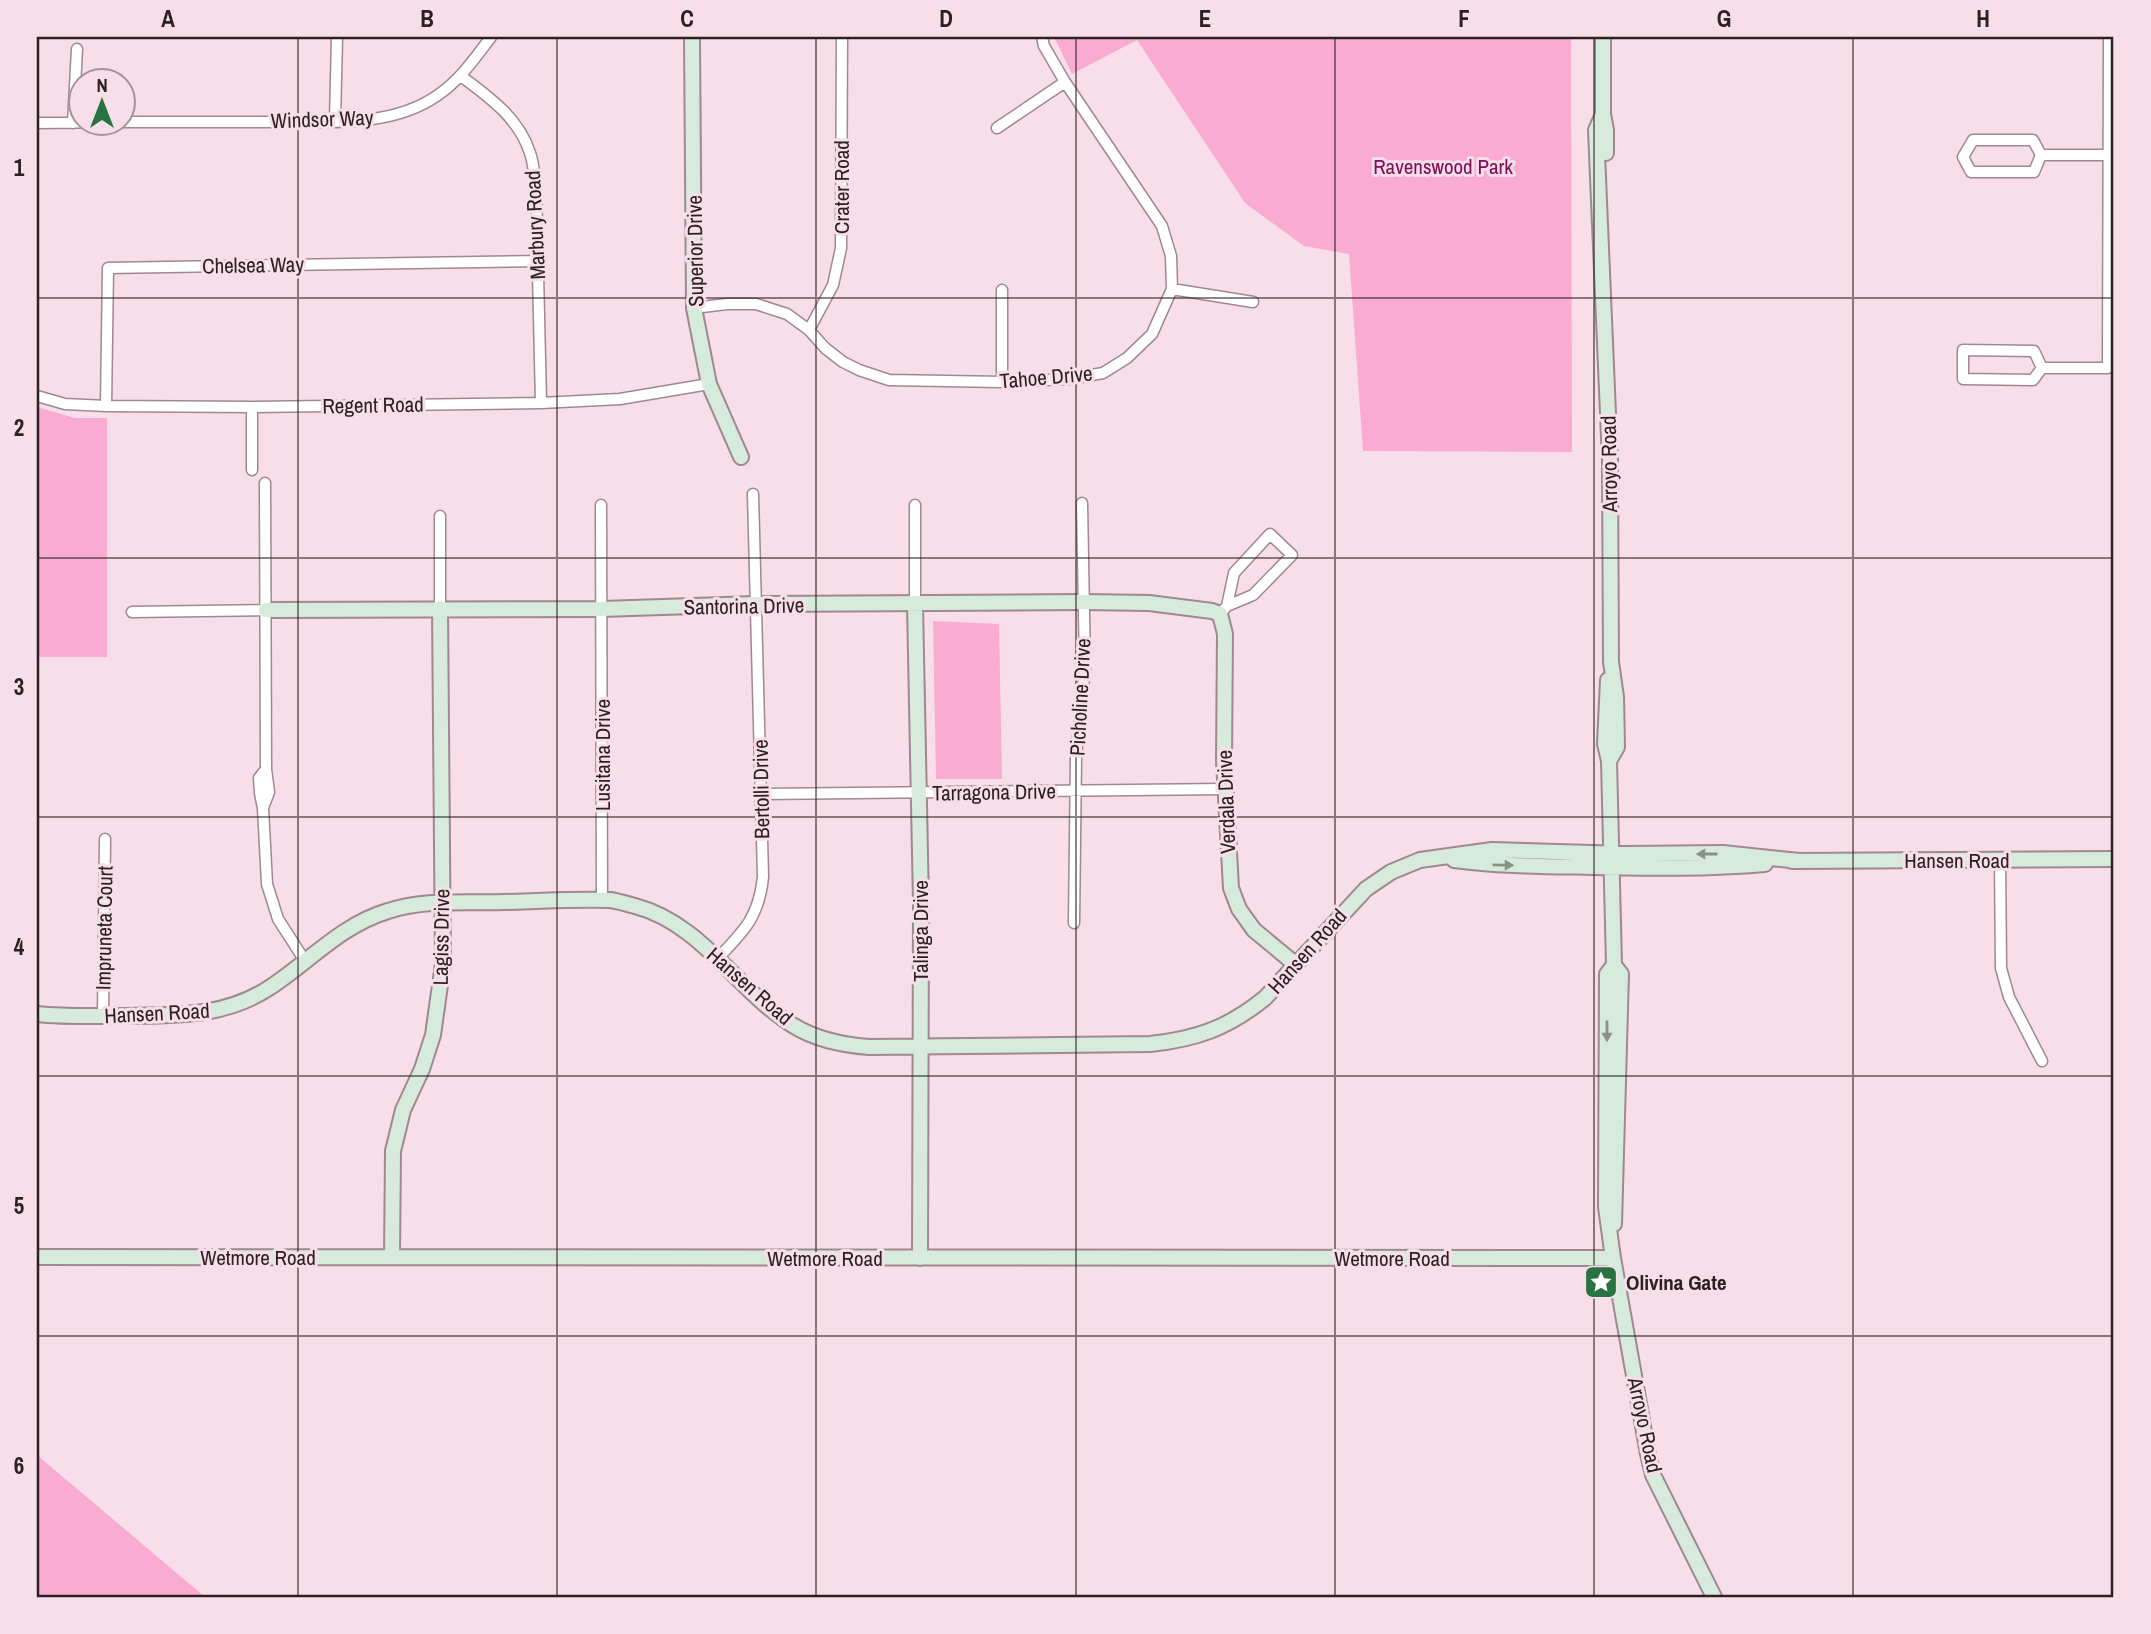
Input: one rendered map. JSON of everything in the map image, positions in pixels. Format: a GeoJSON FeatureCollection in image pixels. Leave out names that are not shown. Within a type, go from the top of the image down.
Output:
{"type":"FeatureCollection","features":[{"type":"Feature","properties":{"kind":"street"},"geometry":{"type":"LineString","coordinates":[[335,121],[337,37]]}},
{"type":"Feature","properties":{"kind":"street","name":"Windsor Way"},"geometry":{"type":"LineString","coordinates":[[136,122],[335,121],[374,119],[406,112],[436,97],[461,76],[491,37]]}},
{"type":"Feature","properties":{"kind":"street","name":"Superior Drive"},"geometry":{"type":"LineString","coordinates":[[692,37],[694,308],[709,384],[741,457]]}},
{"type":"Feature","properties":{"kind":"street","name":"Crater Road"},"geometry":{"type":"LineString","coordinates":[[809,330],[833,285],[841,248],[842,37]]}},
{"type":"Feature","properties":{"kind":"street","name":"Tahoe Drive"},"geometry":{"type":"LineString","coordinates":[[694,308],[756,304],[787,314],[809,330],[825,348],[843,362],[890,380],[1002,382],[1069,379],[1103,373],[1127,358],[1152,334],[1172,289],[1171,256],[1163,226],[1065,82],[1044,46],[1042,37]]}},
{"type":"Feature","properties":{"kind":"street","name":"Arroyo Road"},"geometry":{"type":"LineString","coordinates":[[1603,37],[1611,662],[1606,697],[1605,744],[1609,761],[1614,965],[1621,975],[1613,1258],[1653,1475],[1714,1597]]}},
{"type":"Feature","properties":{"kind":"street"},"geometry":{"type":"LineString","coordinates":[[2042,368],[2108,368],[2111,230],[2109,37]]}},
{"type":"Feature","properties":{"kind":"street"},"geometry":{"type":"LineString","coordinates":[[76,66],[77,49]]}},
{"type":"Feature","properties":{"kind":"street","name":"Marbury Road"},"geometry":{"type":"LineString","coordinates":[[461,76],[496,102],[519,128],[531,154],[536,186],[541,403]]}},
{"type":"Feature","properties":{"kind":"street"},"geometry":{"type":"LineString","coordinates":[[997,128],[1065,82]]}},
{"type":"Feature","properties":{"kind":"street"},"geometry":{"type":"LineString","coordinates":[[37,123],[66,123]]}},
{"type":"Feature","properties":{"kind":"street"},"geometry":{"type":"LineString","coordinates":[[1973,140],[2034,140],[2041,155],[2034,172],[1970,172],[1963,157],[1973,140]]}},
{"type":"Feature","properties":{"kind":"street"},"geometry":{"type":"LineString","coordinates":[[2041,155],[2109,155]]}},
{"type":"Feature","properties":{"kind":"street","name":"Chelsea Way"},"geometry":{"type":"LineString","coordinates":[[106,406],[108,268],[537,261]]}},
{"type":"Feature","properties":{"kind":"street"},"geometry":{"type":"LineString","coordinates":[[1172,289],[1254,302]]}},
{"type":"Feature","properties":{"kind":"street"},"geometry":{"type":"LineString","coordinates":[[1002,290],[1002,382]]}},
{"type":"Feature","properties":{"kind":"street"},"geometry":{"type":"LineString","coordinates":[[1963,350],[2034,351],[2042,368],[2033,380],[1963,379],[1963,350]]}},
{"type":"Feature","properties":{"kind":"street","name":"Regent Road"},"geometry":{"type":"LineString","coordinates":[[37,396],[65,404],[106,406],[541,403],[620,399],[709,384]]}},
{"type":"Feature","properties":{"kind":"street"},"geometry":{"type":"LineString","coordinates":[[252,407],[253,470]]}},
{"type":"Feature","properties":{"kind":"street"},"geometry":{"type":"LineString","coordinates":[[265,483],[266,769],[260,778],[260,793],[266,875],[271,902],[282,927],[305,961]]}},
{"type":"Feature","properties":{"kind":"street","name":"Bertolli Drive"},"geometry":{"type":"LineString","coordinates":[[717,959],[750,923],[760,902],[763,877],[753,494]]}},
{"type":"Feature","properties":{"kind":"street","name":"Picholine Drive"},"geometry":{"type":"LineString","coordinates":[[1074,923],[1076,756],[1085,668],[1082,503]]}},
{"type":"Feature","properties":{"kind":"street","name":"Lusitana Drive"},"geometry":{"type":"LineString","coordinates":[[601,505],[602,900]]}},
{"type":"Feature","properties":{"kind":"street"},"geometry":{"type":"LineString","coordinates":[[915,505],[915,604]]}},
{"type":"Feature","properties":{"kind":"street"},"geometry":{"type":"LineString","coordinates":[[440,516],[440,608]]}},
{"type":"Feature","properties":{"kind":"street"},"geometry":{"type":"LineString","coordinates":[[1270,534],[1292,555],[1253,595],[1223,610],[1234,573],[1270,534]]}},
{"type":"Feature","properties":{"kind":"street","name":"Santorina Drive"},"geometry":{"type":"LineString","coordinates":[[266,610],[601,609],[755,604],[1083,602],[1149,603],[1223,610]]}},
{"type":"Feature","properties":{"kind":"street","name":"Talinga Drive"},"geometry":{"type":"LineString","coordinates":[[915,604],[919,792],[920,1258]]}},
{"type":"Feature","properties":{"kind":"street","name":"Lagiss Drive"},"geometry":{"type":"LineString","coordinates":[[392,1257],[393,1151],[403,1110],[422,1069],[435,1025],[443,964],[440,608]]}},
{"type":"Feature","properties":{"kind":"street"},"geometry":{"type":"LineString","coordinates":[[132,612],[266,610]]}},
{"type":"Feature","properties":{"kind":"street","name":"Verdala Drive"},"geometry":{"type":"LineString","coordinates":[[1223,610],[1225,789],[1229,866],[1234,898],[1254,930],[1295,964]]}},
{"type":"Feature","properties":{"kind":"street","name":"Tarragona Drive"},"geometry":{"type":"LineString","coordinates":[[762,794],[1225,789]]}},
{"type":"Feature","properties":{"kind":"street","name":"Impruneta Court"},"geometry":{"type":"LineString","coordinates":[[103,1016],[105,839]]}},
{"type":"Feature","properties":{"kind":"street","name":"Hansen Road"},"geometry":{"type":"LineString","coordinates":[[37,1014],[183,1015],[226,1009],[258,995],[336,937],[371,917],[409,906],[613,900],[663,916],[680,926],[769,1009],[794,1026],[819,1038],[847,1045],[1150,1044],[1180,1041],[1216,1030],[1248,1012],[1265,998],[1366,889],[1404,866],[1435,857],[1492,850],[1611,860],[1723,853],[1799,861],[2114,859]]}},
{"type":"Feature","properties":{"kind":"street"},"geometry":{"type":"LineString","coordinates":[[2000,860],[2001,968],[2009,997],[2042,1061]]}},
{"type":"Feature","properties":{"kind":"street","name":"Wetmore Road"},"geometry":{"type":"LineString","coordinates":[[37,1257],[1613,1258]]}},
{"type":"Feature","properties":{"kind":"green space","name":"Ravenswood Park"},"geometry":{"type":"Polygon","coordinates":[[[1054,37],[1571,37],[1572,452],[1363,451],[1349,254],[1304,246],[1245,203],[1137,40],[1072,74],[1054,37]]]}},
{"type":"Feature","properties":{"kind":"green space"},"geometry":{"type":"Polygon","coordinates":[[[37,407],[75,418],[107,418],[107,657],[37,657],[37,407]]]}},
{"type":"Feature","properties":{"kind":"green space"},"geometry":{"type":"Polygon","coordinates":[[[933,621],[999,624],[1002,779],[936,779],[933,621]]]}},
{"type":"Feature","properties":{"kind":"green space"},"geometry":{"type":"Polygon","coordinates":[[[37,1455],[205,1597],[37,1597],[37,1455]]]}},
{"type":"Feature","properties":{"kind":"place","name":"Olivina Gate"},"geometry":{"type":"Point","coordinates":[1601,1282]}}]}
